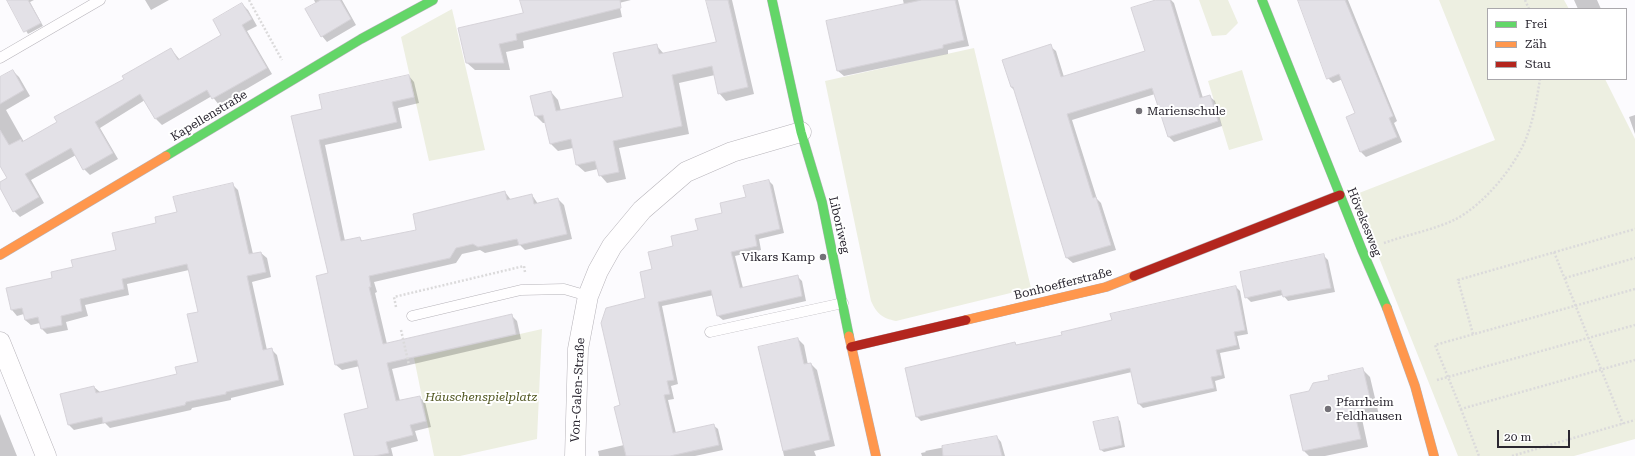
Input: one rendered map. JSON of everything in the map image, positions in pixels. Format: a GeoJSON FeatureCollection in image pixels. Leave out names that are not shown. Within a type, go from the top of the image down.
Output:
{"type":"FeatureCollection","features":[{"type":"Feature","properties":{"kind":"street","name":"Kapellenstraße"},"geometry":{"type":"LineString","coordinates":[[0,255],[361,39],[433,0]]}},
{"type":"Feature","properties":{"kind":"street","name":"Liboriweg"},"geometry":{"type":"LineString","coordinates":[[772,0],[801,132],[822,202],[851,347],[876,456]]}},
{"type":"Feature","properties":{"kind":"street","name":"Hövekesweg"},"geometry":{"type":"LineString","coordinates":[[1262,0],[1362,250],[1389,312],[1415,386],[1434,456]]}},
{"type":"Feature","properties":{"kind":"street","name":"Von-Galen-Straße"},"geometry":{"type":"LineString","coordinates":[[575,456],[578,349],[588,296],[598,271],[612,246],[642,210],[686,172],[732,152],[801,132]]}},
{"type":"Feature","properties":{"kind":"street","name":"Bonhoefferstraße"},"geometry":{"type":"LineString","coordinates":[[851,347],[1106,287],[1340,195]]}},
{"type":"Feature","properties":{"kind":"street"},"geometry":{"type":"LineString","coordinates":[[0,342],[46,456]]}},
{"type":"Feature","properties":{"kind":"lane"},"geometry":{"type":"LineString","coordinates":[[0,58],[100,0]]}},
{"type":"Feature","properties":{"kind":"lane"},"geometry":{"type":"LineString","coordinates":[[412,316],[521,290],[564,289],[588,296]]}},
{"type":"Feature","properties":{"kind":"lane"},"geometry":{"type":"LineString","coordinates":[[710,332],[843,303]]}},
{"type":"Feature","properties":{"kind":"path"},"geometry":{"type":"LineString","coordinates":[[249,0],[293,80]]}},
{"type":"Feature","properties":{"kind":"path"},"geometry":{"type":"LineString","coordinates":[[1362,250],[1453,220],[1470,211],[1501,179],[1526,137],[1533,118],[1540,80]]}},
{"type":"Feature","properties":{"kind":"path"},"geometry":{"type":"LineString","coordinates":[[1473,334],[1458,280],[1635,229]]}},
{"type":"Feature","properties":{"kind":"path"},"geometry":{"type":"LineString","coordinates":[[1554,252],[1623,424]]}},
{"type":"Feature","properties":{"kind":"path"},"geometry":{"type":"LineString","coordinates":[[1564,278],[1635,258]]}},
{"type":"Feature","properties":{"kind":"path"},"geometry":{"type":"LineString","coordinates":[[1479,456],[1435,344],[1635,289]]}},
{"type":"Feature","properties":{"kind":"path"},"geometry":{"type":"LineString","coordinates":[[1415,386],[1635,325]]}},
{"type":"Feature","properties":{"kind":"path"},"geometry":{"type":"LineString","coordinates":[[1461,409],[1635,360]]}},
{"type":"Feature","properties":{"kind":"path"},"geometry":{"type":"LineString","coordinates":[[1512,456],[1635,420]]}},
{"type":"Feature","properties":{"kind":"green space"},"geometry":{"type":"Polygon","coordinates":[[[1199,0],[1228,0],[1238,23],[1226,35],[1212,36],[1199,0]]]}},
{"type":"Feature","properties":{"kind":"green space"},"geometry":{"type":"Polygon","coordinates":[[[1439,0],[1564,0],[1568,8],[1487,8],[1487,80],[1606,80],[1635,139],[1635,439],[1574,456],[1458,456],[1354,195],[1495,140],[1439,0]]]}},
{"type":"Feature","properties":{"kind":"green space"},"geometry":{"type":"Polygon","coordinates":[[[452,9],[485,150],[429,161],[401,37],[452,9]]]}},
{"type":"Feature","properties":{"kind":"green space"},"geometry":{"type":"Polygon","coordinates":[[[974,48],[1031,288],[896,321],[891,320],[880,315],[871,301],[825,81],[974,48]]]}},
{"type":"Feature","properties":{"kind":"green space"},"geometry":{"type":"Polygon","coordinates":[[[1242,70],[1263,140],[1229,150],[1208,81],[1242,70]]]}},
{"type":"Feature","properties":{"kind":"green space","name":"Häuschenspielplatz"},"geometry":{"type":"Polygon","coordinates":[[[542,329],[537,439],[460,456],[434,456],[414,358],[542,329]]]}},
{"type":"Feature","properties":{"kind":"building"},"geometry":{"type":"Polygon","coordinates":[[[7,0],[28,0],[41,23],[24,32],[7,0]]]}},
{"type":"Feature","properties":{"kind":"building"},"geometry":{"type":"Polygon","coordinates":[[[321,0],[340,0],[351,19],[321,37],[305,9],[321,0]]]}},
{"type":"Feature","properties":{"kind":"building"},"geometry":{"type":"Polygon","coordinates":[[[520,0],[620,0],[621,8],[516,34],[517,40],[499,44],[504,63],[466,63],[458,28],[523,13],[520,0]]]}},
{"type":"Feature","properties":{"kind":"building"},"geometry":{"type":"Polygon","coordinates":[[[706,0],[728,0],[748,87],[718,94],[712,66],[672,75],[682,126],[613,141],[619,172],[599,176],[595,161],[576,165],[571,139],[550,144],[543,115],[535,116],[530,96],[551,91],[556,111],[623,97],[613,53],[657,44],[659,54],[716,42],[706,0]]]}},
{"type":"Feature","properties":{"kind":"building"},"geometry":{"type":"Polygon","coordinates":[[[922,0],[955,0],[964,40],[943,45],[943,48],[837,71],[826,21],[922,0]]]}},
{"type":"Feature","properties":{"kind":"building","name":"Marienschule"},"geometry":{"type":"Polygon","coordinates":[[[1156,0],[1170,0],[1200,98],[1210,95],[1218,121],[1168,137],[1152,88],[1067,114],[1093,198],[1096,197],[1111,245],[1066,258],[1013,87],[1011,87],[1002,60],[1051,44],[1061,77],[1145,51],[1131,8],[1156,0]]]}},
{"type":"Feature","properties":{"kind":"building"},"geometry":{"type":"Polygon","coordinates":[[[1298,0],[1345,0],[1393,116],[1389,118],[1397,137],[1360,152],[1346,117],[1355,113],[1339,74],[1327,79],[1298,0]]]}},
{"type":"Feature","properties":{"kind":"building"},"geometry":{"type":"Polygon","coordinates":[[[242,3],[252,19],[242,25],[267,68],[212,99],[207,90],[155,119],[140,94],[95,122],[113,153],[83,170],[71,148],[25,174],[39,197],[13,212],[0,188],[0,182],[7,178],[0,166],[0,130],[9,145],[21,139],[22,142],[57,122],[54,117],[124,79],[122,76],[171,48],[178,60],[221,35],[213,20],[242,3]]]}},
{"type":"Feature","properties":{"kind":"building"},"geometry":{"type":"Polygon","coordinates":[[[13,70],[24,90],[0,104],[0,77],[13,70]]]}},
{"type":"Feature","properties":{"kind":"building"},"geometry":{"type":"Polygon","coordinates":[[[409,75],[414,97],[392,102],[397,122],[319,140],[341,241],[360,237],[361,241],[416,230],[413,214],[505,191],[507,200],[532,194],[534,204],[558,198],[567,234],[519,245],[517,239],[478,247],[473,244],[456,248],[450,258],[369,276],[371,287],[369,287],[383,344],[512,314],[516,334],[387,363],[396,401],[420,396],[426,421],[410,425],[413,435],[386,442],[389,453],[374,456],[354,456],[344,414],[368,408],[357,360],[335,365],[316,276],[328,273],[291,116],[322,109],[319,95],[409,75]]]}},
{"type":"Feature","properties":{"kind":"building"},"geometry":{"type":"Polygon","coordinates":[[[769,180],[780,229],[755,235],[757,246],[731,252],[740,288],[798,275],[802,296],[717,316],[711,290],[658,302],[674,380],[667,381],[670,394],[664,395],[673,433],[714,424],[719,445],[670,456],[626,456],[614,407],[620,405],[601,323],[606,308],[645,298],[640,272],[652,269],[648,252],[673,246],[671,236],[698,230],[695,219],[722,213],[720,203],[746,197],[743,186],[769,180]]]}},
{"type":"Feature","properties":{"kind":"building"},"geometry":{"type":"Polygon","coordinates":[[[233,183],[249,254],[261,252],[266,272],[247,276],[263,350],[272,348],[279,380],[226,392],[226,394],[186,402],[185,405],[103,423],[102,417],[68,425],[60,394],[94,386],[96,393],[177,374],[175,367],[198,362],[187,314],[198,312],[187,264],[122,279],[124,289],[80,299],[82,311],[61,316],[62,325],[41,329],[38,317],[25,320],[22,308],[11,310],[6,288],[52,278],[51,272],[73,267],[71,260],[116,250],[112,233],[156,223],[155,217],[177,212],[173,197],[233,183]]]}},
{"type":"Feature","properties":{"kind":"building"},"geometry":{"type":"Polygon","coordinates":[[[1324,254],[1331,288],[1283,297],[1281,290],[1245,298],[1240,272],[1324,254]]]}},
{"type":"Feature","properties":{"kind":"building"},"geometry":{"type":"Polygon","coordinates":[[[1236,286],[1245,330],[1234,332],[1237,345],[1216,350],[1222,375],[1211,377],[1214,388],[1138,404],[1130,368],[916,417],[905,368],[1015,342],[1016,345],[1062,335],[1061,332],[1112,320],[1110,314],[1236,286]]]}},
{"type":"Feature","properties":{"kind":"building"},"geometry":{"type":"Polygon","coordinates":[[[798,338],[804,364],[811,363],[830,440],[783,451],[758,347],[798,338]]]}},
{"type":"Feature","properties":{"kind":"building","name":"Pfarrheim Feldhausen"},"geometry":{"type":"Polygon","coordinates":[[[1363,368],[1372,407],[1354,411],[1361,439],[1303,451],[1290,395],[1309,391],[1313,383],[1329,380],[1328,376],[1363,368]]]}},
{"type":"Feature","properties":{"kind":"building"},"geometry":{"type":"Polygon","coordinates":[[[1118,417],[1122,445],[1100,450],[1093,422],[1118,417]]]}},
{"type":"Feature","properties":{"kind":"building"},"geometry":{"type":"Polygon","coordinates":[[[997,436],[1002,456],[943,456],[942,446],[997,436]]]}},
{"type":"Feature","properties":{"kind":"traffic: fast"},"geometry":{"type":"LineString","coordinates":[[166,156],[361,39],[433,0]]}},
{"type":"Feature","properties":{"kind":"traffic: fast"},"geometry":{"type":"LineString","coordinates":[[772,0],[801,132],[822,202],[849,336]]}},
{"type":"Feature","properties":{"kind":"traffic: fast"},"geometry":{"type":"LineString","coordinates":[[1262,0],[1362,250],[1387,308]]}},
{"type":"Feature","properties":{"kind":"traffic: slow"},"geometry":{"type":"LineString","coordinates":[[0,255],[166,156]]}},
{"type":"Feature","properties":{"kind":"traffic: slow"},"geometry":{"type":"LineString","coordinates":[[966,320],[1106,287],[1134,276]]}},
{"type":"Feature","properties":{"kind":"traffic: slow"},"geometry":{"type":"LineString","coordinates":[[1387,308],[1415,386],[1434,456]]}},
{"type":"Feature","properties":{"kind":"traffic: slow"},"geometry":{"type":"LineString","coordinates":[[849,336],[876,456]]}},
{"type":"Feature","properties":{"kind":"traffic: jam"},"geometry":{"type":"LineString","coordinates":[[1134,276],[1340,195]]}},
{"type":"Feature","properties":{"kind":"traffic: jam"},"geometry":{"type":"LineString","coordinates":[[851,347],[966,320]]}},
{"type":"Feature","properties":{"kind":"place","name":"Marienschule"},"geometry":{"type":"Point","coordinates":[1139,111]}},
{"type":"Feature","properties":{"kind":"place","name":"Vikars Kamp"},"geometry":{"type":"Point","coordinates":[823,257]}},
{"type":"Feature","properties":{"kind":"place","name":"Pfarrheim Feldhausen"},"geometry":{"type":"Point","coordinates":[1328,409]}}]}
